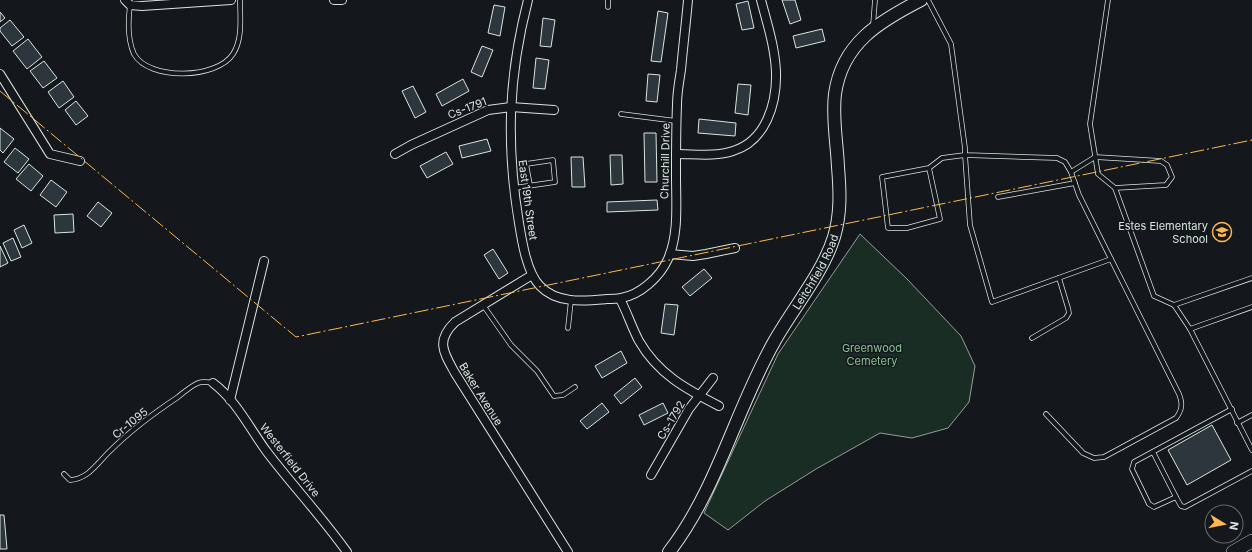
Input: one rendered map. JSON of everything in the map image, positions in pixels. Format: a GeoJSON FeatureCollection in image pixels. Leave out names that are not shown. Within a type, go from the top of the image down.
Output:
{"type":"FeatureCollection","features":[{"type":"Feature","properties":{"kind":"main road"},"geometry":{"type":"LineString","coordinates":[[1233,552],[1252,541]]}},
{"type":"Feature","properties":{"kind":"street"},"geometry":{"type":"LineString","coordinates":[[127,2],[142,6],[231,0]]}},
{"type":"Feature","properties":{"kind":"street"},"geometry":{"type":"LineString","coordinates":[[334,0],[342,0]]}},
{"type":"Feature","properties":{"kind":"street","name":"East 19th Street"},"geometry":{"type":"LineString","coordinates":[[528,0],[518,40],[514,69],[511,107],[511,156],[522,240],[532,275],[544,290],[561,298],[571,300],[620,298]]}},
{"type":"Feature","properties":{"kind":"street","name":"Churchill Drive"},"geometry":{"type":"LineString","coordinates":[[620,298],[635,293],[654,279],[664,267],[670,254],[675,222],[677,102],[688,0]]}},
{"type":"Feature","properties":{"kind":"street"},"geometry":{"type":"LineString","coordinates":[[676,154],[716,155],[732,152],[749,144],[762,130],[771,110],[776,71],[762,0]]}},
{"type":"Feature","properties":{"kind":"street","name":"Leitchfield Road"},"geometry":{"type":"LineString","coordinates":[[669,552],[689,522],[705,492],[774,342],[812,281],[830,247],[838,221],[840,204],[835,95],[838,77],[844,62],[853,48],[873,29],[894,14],[921,0]]}},
{"type":"Feature","properties":{"kind":"street"},"geometry":{"type":"LineString","coordinates":[[0,74],[50,154],[80,161]]}},
{"type":"Feature","properties":{"kind":"street","name":"Cs-1791"},"geometry":{"type":"LineString","coordinates":[[395,154],[411,145],[488,110],[511,107],[554,110]]}},
{"type":"Feature","properties":{"kind":"street"},"geometry":{"type":"LineString","coordinates":[[670,254],[693,256],[735,248]]}},
{"type":"Feature","properties":{"kind":"street"},"geometry":{"type":"LineString","coordinates":[[230,400],[264,261]]}},
{"type":"Feature","properties":{"kind":"street","name":"Baker Avenue"},"geometry":{"type":"LineString","coordinates":[[532,275],[455,322],[448,328],[442,343],[444,353],[454,373],[568,552]]}},
{"type":"Feature","properties":{"kind":"street"},"geometry":{"type":"LineString","coordinates":[[620,298],[639,340],[652,360],[676,382],[719,406]]}},
{"type":"Feature","properties":{"kind":"street","name":"Cs-1792"},"geometry":{"type":"LineString","coordinates":[[651,475],[689,409],[713,378]]}},
{"type":"Feature","properties":{"kind":"street","name":"Westerfield Drive"},"geometry":{"type":"LineString","coordinates":[[213,383],[230,400],[267,452],[317,512],[347,552]]}},
{"type":"Feature","properties":{"kind":"lane"},"geometry":{"type":"LineString","coordinates":[[127,2],[129,36],[135,54],[141,62],[150,68],[163,72],[194,73],[208,71],[219,67],[234,53],[238,45],[239,37],[240,0]]}},
{"type":"Feature","properties":{"kind":"lane"},"geometry":{"type":"LineString","coordinates":[[608,0],[608,7]]}},
{"type":"Feature","properties":{"kind":"lane"},"geometry":{"type":"LineString","coordinates":[[873,29],[875,0]]}},
{"type":"Feature","properties":{"kind":"lane"},"geometry":{"type":"LineString","coordinates":[[928,0],[951,44],[965,156],[970,225],[992,302],[1110,259]]}},
{"type":"Feature","properties":{"kind":"lane"},"geometry":{"type":"LineString","coordinates":[[1108,0],[1090,124],[1098,174],[1115,188],[1154,296],[1174,305],[1190,329],[1252,450]]}},
{"type":"Feature","properties":{"kind":"lane"},"geometry":{"type":"LineString","coordinates":[[621,114],[676,121]]}},
{"type":"Feature","properties":{"kind":"lane"},"geometry":{"type":"LineString","coordinates":[[929,168],[940,219],[908,228],[888,228],[882,177],[929,168],[942,158],[965,156],[1056,158],[1065,162],[1071,172],[1079,195],[1179,394],[1182,404],[1180,413],[1176,418],[1104,457],[1094,458],[1083,453],[1046,414]]}},
{"type":"Feature","properties":{"kind":"lane"},"geometry":{"type":"LineString","coordinates":[[1071,172],[1095,157],[1161,161],[1167,165],[1172,177],[1166,185],[1115,188]]}},
{"type":"Feature","properties":{"kind":"lane"},"geometry":{"type":"LineString","coordinates":[[514,188],[555,182],[553,160],[526,164],[530,185]]}},
{"type":"Feature","properties":{"kind":"lane"},"geometry":{"type":"LineString","coordinates":[[998,197],[1075,183]]}},
{"type":"Feature","properties":{"kind":"lane"},"geometry":{"type":"LineString","coordinates":[[1032,338],[1061,322],[1069,313],[1060,278]]}},
{"type":"Feature","properties":{"kind":"lane"},"geometry":{"type":"LineString","coordinates":[[1174,305],[1252,278]]}},
{"type":"Feature","properties":{"kind":"lane"},"geometry":{"type":"LineString","coordinates":[[568,328],[571,300]]}},
{"type":"Feature","properties":{"kind":"lane"},"geometry":{"type":"LineString","coordinates":[[483,305],[511,345],[537,371],[554,396],[563,395],[575,387]]}},
{"type":"Feature","properties":{"kind":"lane"},"geometry":{"type":"LineString","coordinates":[[1190,329],[1252,307]]}},
{"type":"Feature","properties":{"kind":"lane","name":"Cr-1095"},"geometry":{"type":"LineString","coordinates":[[64,474],[70,480],[79,480],[89,473],[110,450],[136,427],[170,402],[198,383],[213,383]]}},
{"type":"Feature","properties":{"kind":"lane"},"geometry":{"type":"LineString","coordinates":[[1176,497],[1151,507],[1132,469],[1134,462],[1232,409]]}},
{"type":"Feature","properties":{"kind":"lane"},"geometry":{"type":"LineString","coordinates":[[1237,423],[1252,415]]}},
{"type":"Feature","properties":{"kind":"lane"},"geometry":{"type":"LineString","coordinates":[[1154,452],[1181,506],[1185,507],[1252,471]]}},
{"type":"Feature","properties":{"kind":"green space","name":"Greenwood Cemetery"},"geometry":{"type":"Polygon","coordinates":[[[860,234],[907,279],[961,336],[975,366],[969,402],[948,428],[912,438],[880,433],[816,469],[765,501],[728,530],[704,513],[778,354],[860,234]]]}},
{"type":"Feature","properties":{"kind":"building"},"geometry":{"type":"Polygon","coordinates":[[[782,0],[795,0],[801,20],[790,24],[782,0]]]}},
{"type":"Feature","properties":{"kind":"building"},"geometry":{"type":"Polygon","coordinates":[[[748,1],[754,28],[742,30],[736,4],[748,1]]]}},
{"type":"Feature","properties":{"kind":"building"},"geometry":{"type":"Polygon","coordinates":[[[494,5],[505,7],[500,36],[488,33],[494,5]]]}},
{"type":"Feature","properties":{"kind":"building"},"geometry":{"type":"Polygon","coordinates":[[[658,11],[668,13],[661,62],[651,61],[658,11]]]}},
{"type":"Feature","properties":{"kind":"building"},"geometry":{"type":"Polygon","coordinates":[[[0,12],[5,18],[0,22],[0,12]]]}},
{"type":"Feature","properties":{"kind":"building"},"geometry":{"type":"Polygon","coordinates":[[[543,18],[555,20],[551,47],[540,46],[543,18]]]}},
{"type":"Feature","properties":{"kind":"building"},"geometry":{"type":"Polygon","coordinates":[[[10,20],[24,37],[12,46],[0,31],[0,28],[10,20]]]}},
{"type":"Feature","properties":{"kind":"building"},"geometry":{"type":"Polygon","coordinates":[[[822,29],[825,41],[796,48],[793,36],[822,29]]]}},
{"type":"Feature","properties":{"kind":"building"},"geometry":{"type":"Polygon","coordinates":[[[28,39],[42,57],[27,69],[13,51],[28,39]]]}},
{"type":"Feature","properties":{"kind":"building"},"geometry":{"type":"Polygon","coordinates":[[[482,46],[493,50],[482,77],[471,72],[482,46]]]}},
{"type":"Feature","properties":{"kind":"building"},"geometry":{"type":"Polygon","coordinates":[[[536,58],[549,60],[545,89],[533,88],[536,58]]]}},
{"type":"Feature","properties":{"kind":"building"},"geometry":{"type":"Polygon","coordinates":[[[44,61],[57,78],[43,88],[30,71],[44,61]]]}},
{"type":"Feature","properties":{"kind":"building"},"geometry":{"type":"Polygon","coordinates":[[[648,74],[660,75],[657,102],[646,101],[648,74]]]}},
{"type":"Feature","properties":{"kind":"building"},"geometry":{"type":"Polygon","coordinates":[[[463,79],[469,91],[442,106],[436,94],[463,79]]]}},
{"type":"Feature","properties":{"kind":"building"},"geometry":{"type":"Polygon","coordinates":[[[63,81],[74,97],[59,108],[48,92],[63,81]]]}},
{"type":"Feature","properties":{"kind":"building"},"geometry":{"type":"Polygon","coordinates":[[[738,84],[751,85],[748,115],[735,113],[738,84]]]}},
{"type":"Feature","properties":{"kind":"building"},"geometry":{"type":"Polygon","coordinates":[[[413,86],[426,112],[415,118],[402,91],[413,86]]]}},
{"type":"Feature","properties":{"kind":"building"},"geometry":{"type":"Polygon","coordinates":[[[76,101],[88,116],[76,125],[65,110],[76,101]]]}},
{"type":"Feature","properties":{"kind":"building"},"geometry":{"type":"Polygon","coordinates":[[[699,119],[736,123],[735,136],[698,133],[699,119]]]}},
{"type":"Feature","properties":{"kind":"building"},"geometry":{"type":"Polygon","coordinates":[[[0,128],[14,139],[3,153],[0,150],[0,128]]]}},
{"type":"Feature","properties":{"kind":"building"},"geometry":{"type":"Polygon","coordinates":[[[644,133],[656,133],[657,182],[645,182],[644,133]]]}},
{"type":"Feature","properties":{"kind":"building"},"geometry":{"type":"Polygon","coordinates":[[[487,139],[491,151],[462,158],[459,146],[487,139]]]}},
{"type":"Feature","properties":{"kind":"building"},"geometry":{"type":"Polygon","coordinates":[[[15,148],[29,159],[18,173],[4,162],[15,148]]]}},
{"type":"Feature","properties":{"kind":"building"},"geometry":{"type":"Polygon","coordinates":[[[446,152],[453,164],[427,178],[420,166],[446,152]]]}},
{"type":"Feature","properties":{"kind":"building"},"geometry":{"type":"Polygon","coordinates":[[[610,155],[622,155],[623,184],[611,185],[610,155]]]}},
{"type":"Feature","properties":{"kind":"building"},"geometry":{"type":"Polygon","coordinates":[[[571,157],[583,157],[585,187],[572,187],[571,157]]]}},
{"type":"Feature","properties":{"kind":"building"},"geometry":{"type":"Polygon","coordinates":[[[29,164],[43,176],[31,191],[16,179],[29,164]]]}},
{"type":"Feature","properties":{"kind":"building"},"geometry":{"type":"Polygon","coordinates":[[[51,180],[67,192],[56,207],[40,195],[51,180]]]}},
{"type":"Feature","properties":{"kind":"building"},"geometry":{"type":"Polygon","coordinates":[[[657,200],[658,210],[607,212],[607,202],[657,200]]]}},
{"type":"Feature","properties":{"kind":"building"},"geometry":{"type":"Polygon","coordinates":[[[98,202],[112,213],[101,227],[87,216],[98,202]]]}},
{"type":"Feature","properties":{"kind":"building"},"geometry":{"type":"Polygon","coordinates":[[[73,214],[74,232],[55,233],[54,215],[73,214]]]}},
{"type":"Feature","properties":{"kind":"building"},"geometry":{"type":"Polygon","coordinates":[[[24,225],[32,243],[22,248],[14,230],[24,225]]]}},
{"type":"Feature","properties":{"kind":"building"},"geometry":{"type":"Polygon","coordinates":[[[13,238],[21,257],[11,261],[3,243],[13,238]]]}},
{"type":"Feature","properties":{"kind":"building"},"geometry":{"type":"Polygon","coordinates":[[[0,246],[8,263],[0,267],[0,246]]]}},
{"type":"Feature","properties":{"kind":"building"},"geometry":{"type":"Polygon","coordinates":[[[493,249],[508,273],[499,279],[484,255],[493,249]]]}},
{"type":"Feature","properties":{"kind":"building"},"geometry":{"type":"Polygon","coordinates":[[[704,269],[712,278],[690,296],[682,287],[704,269]]]}},
{"type":"Feature","properties":{"kind":"building"},"geometry":{"type":"Polygon","coordinates":[[[665,304],[678,305],[674,335],[661,333],[665,304]]]}},
{"type":"Feature","properties":{"kind":"building"},"geometry":{"type":"Polygon","coordinates":[[[621,351],[627,363],[602,378],[595,366],[621,351]]]}},
{"type":"Feature","properties":{"kind":"building"},"geometry":{"type":"Polygon","coordinates":[[[635,378],[642,387],[621,404],[614,395],[635,378]]]}},
{"type":"Feature","properties":{"kind":"building"},"geometry":{"type":"Polygon","coordinates":[[[602,403],[609,412],[587,429],[580,421],[602,403]]]}},
{"type":"Feature","properties":{"kind":"building"},"geometry":{"type":"Polygon","coordinates":[[[663,403],[668,413],[644,425],[639,415],[663,403]]]}},
{"type":"Feature","properties":{"kind":"building"},"geometry":{"type":"Polygon","coordinates":[[[1212,425],[1231,460],[1187,485],[1168,450],[1212,425]]]}},
{"type":"Feature","properties":{"kind":"building"},"geometry":{"type":"Polygon","coordinates":[[[0,515],[4,515],[7,549],[0,549],[0,515]]]}},
{"type":"Feature","properties":{"kind":"power"},"geometry":{"type":"LineString","coordinates":[[0,91],[296,337],[1252,140]]}},
{"type":"Feature","properties":{"kind":"place","name":"Estes Elementary School"},"geometry":{"type":"Point","coordinates":[1222,232]}}]}
